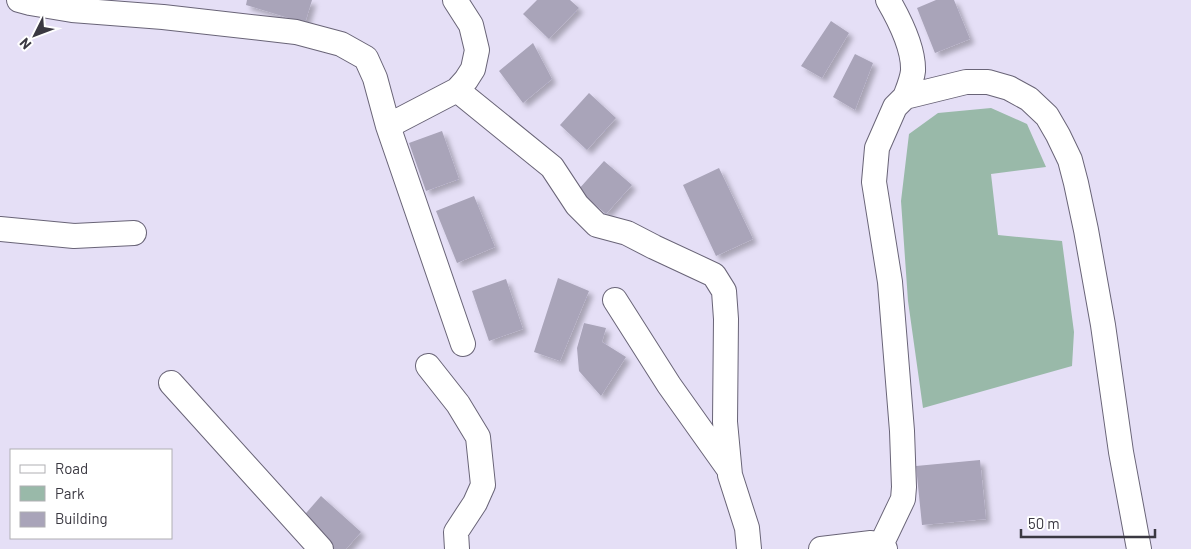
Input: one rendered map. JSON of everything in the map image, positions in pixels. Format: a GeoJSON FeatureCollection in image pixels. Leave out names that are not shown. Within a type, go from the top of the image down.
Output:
{"type":"FeatureCollection","features":[{"type":"Feature","properties":{"kind":"street"},"geometry":{"type":"LineString","coordinates":[[19,0],[72,10],[296,32],[341,44],[366,58],[375,78],[388,126],[463,344]]}},
{"type":"Feature","properties":{"kind":"street"},"geometry":{"type":"LineString","coordinates":[[388,126],[457,90],[473,69],[477,50],[471,25],[455,0]]}},
{"type":"Feature","properties":{"kind":"street"},"geometry":{"type":"LineString","coordinates":[[821,549],[871,543],[883,547],[903,499],[902,431],[890,282],[874,182],[877,148],[895,106],[905,97],[912,80],[913,69],[906,35],[888,0]]}},
{"type":"Feature","properties":{"kind":"street"},"geometry":{"type":"LineString","coordinates":[[905,97],[966,82],[988,82],[1009,88],[1029,99],[1047,116],[1058,135],[1070,160],[1086,230],[1139,549]]}},
{"type":"Feature","properties":{"kind":"street"},"geometry":{"type":"LineString","coordinates":[[457,90],[552,167],[577,205],[597,225],[627,233],[714,274],[724,290],[726,319],[725,422],[729,470],[747,528],[749,549]]}},
{"type":"Feature","properties":{"kind":"street"},"geometry":{"type":"LineString","coordinates":[[0,229],[74,236],[134,233]]}},
{"type":"Feature","properties":{"kind":"street"},"geometry":{"type":"LineString","coordinates":[[615,300],[669,385],[729,470]]}},
{"type":"Feature","properties":{"kind":"street"},"geometry":{"type":"LineString","coordinates":[[428,366],[458,404],[478,437],[483,485],[475,503],[456,532],[457,549]]}},
{"type":"Feature","properties":{"kind":"street"},"geometry":{"type":"LineString","coordinates":[[172,383],[321,549]]}},
{"type":"Feature","properties":{"kind":"green space"},"geometry":{"type":"Polygon","coordinates":[[[991,108],[1027,124],[1046,167],[991,174],[998,235],[1062,241],[1074,332],[1072,366],[923,408],[908,301],[901,201],[909,134],[938,113],[991,108]]]}},
{"type":"Feature","properties":{"kind":"building"},"geometry":{"type":"Polygon","coordinates":[[[247,0],[312,0],[305,23],[246,5],[247,0]]]}},
{"type":"Feature","properties":{"kind":"building"},"geometry":{"type":"Polygon","coordinates":[[[537,0],[570,0],[579,8],[549,39],[523,14],[537,0]]]}},
{"type":"Feature","properties":{"kind":"building"},"geometry":{"type":"Polygon","coordinates":[[[936,0],[954,0],[970,39],[935,53],[917,8],[936,0]]]}},
{"type":"Feature","properties":{"kind":"building"},"geometry":{"type":"Polygon","coordinates":[[[831,21],[849,33],[822,78],[801,66],[831,21]]]}},
{"type":"Feature","properties":{"kind":"building"},"geometry":{"type":"Polygon","coordinates":[[[533,43],[552,79],[523,103],[499,71],[533,43]]]}},
{"type":"Feature","properties":{"kind":"building"},"geometry":{"type":"Polygon","coordinates":[[[855,54],[873,63],[855,110],[833,97],[855,54]]]}},
{"type":"Feature","properties":{"kind":"building"},"geometry":{"type":"Polygon","coordinates":[[[589,93],[616,118],[587,150],[560,125],[589,93]]]}},
{"type":"Feature","properties":{"kind":"building"},"geometry":{"type":"Polygon","coordinates":[[[442,131],[459,179],[426,191],[409,143],[442,131]]]}},
{"type":"Feature","properties":{"kind":"building"},"geometry":{"type":"Polygon","coordinates":[[[604,161],[632,185],[606,214],[578,190],[604,161]]]}},
{"type":"Feature","properties":{"kind":"building"},"geometry":{"type":"Polygon","coordinates":[[[719,168],[753,239],[716,256],[683,185],[719,168]]]}},
{"type":"Feature","properties":{"kind":"building"},"geometry":{"type":"Polygon","coordinates":[[[474,196],[495,247],[457,263],[436,211],[474,196]]]}},
{"type":"Feature","properties":{"kind":"building"},"geometry":{"type":"Polygon","coordinates":[[[558,278],[589,291],[560,361],[534,352],[558,278]]]}},
{"type":"Feature","properties":{"kind":"building"},"geometry":{"type":"Polygon","coordinates":[[[506,279],[523,329],[489,341],[472,291],[506,279]]]}},
{"type":"Feature","properties":{"kind":"building"},"geometry":{"type":"Polygon","coordinates":[[[584,323],[606,328],[602,342],[626,357],[601,396],[579,371],[577,348],[584,323]]]}},
{"type":"Feature","properties":{"kind":"building"},"geometry":{"type":"Polygon","coordinates":[[[980,460],[986,519],[922,525],[916,466],[980,460]]]}},
{"type":"Feature","properties":{"kind":"building"},"geometry":{"type":"Polygon","coordinates":[[[321,496],[361,532],[346,549],[332,549],[300,520],[321,496]]]}}]}
